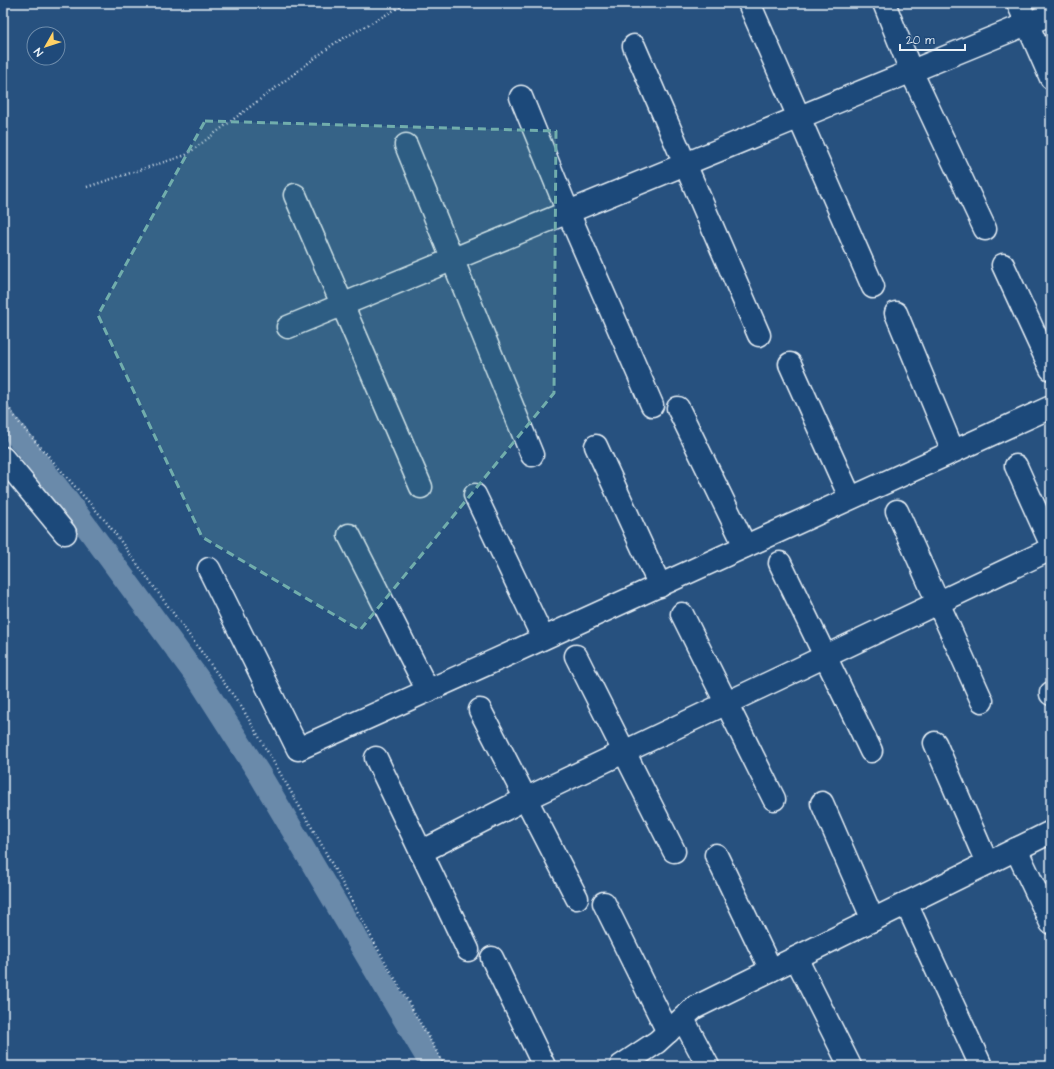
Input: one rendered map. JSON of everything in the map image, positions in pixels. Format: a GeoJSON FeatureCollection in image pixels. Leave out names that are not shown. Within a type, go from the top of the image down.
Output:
{"type":"FeatureCollection","features":[{"type":"Feature","properties":{"kind":"street"},"geometry":{"type":"LineString","coordinates":[[749,3],[873,287]]}},
{"type":"Feature","properties":{"kind":"street"},"geometry":{"type":"LineString","coordinates":[[884,3],[911,71],[985,229]]}},
{"type":"Feature","properties":{"kind":"street"},"geometry":{"type":"LineString","coordinates":[[1018,3],[1051,78]]}},
{"type":"Feature","properties":{"kind":"street"},"geometry":{"type":"LineString","coordinates":[[288,327],[1051,14]]}},
{"type":"Feature","properties":{"kind":"street"},"geometry":{"type":"LineString","coordinates":[[634,46],[758,335]]}},
{"type":"Feature","properties":{"kind":"street"},"geometry":{"type":"LineString","coordinates":[[521,97],[568,212],[652,405]]}},
{"type":"Feature","properties":{"kind":"street"},"geometry":{"type":"LineString","coordinates":[[406,145],[454,259],[532,455]]}},
{"type":"Feature","properties":{"kind":"street"},"geometry":{"type":"LineString","coordinates":[[295,195],[421,488]]}},
{"type":"Feature","properties":{"kind":"street"},"geometry":{"type":"LineString","coordinates":[[1003,265],[1051,369]]}},
{"type":"Feature","properties":{"kind":"street"},"geometry":{"type":"LineString","coordinates":[[896,313],[954,451]]}},
{"type":"Feature","properties":{"kind":"street"},"geometry":{"type":"LineString","coordinates":[[790,364],[850,497]]}},
{"type":"Feature","properties":{"kind":"street"},"geometry":{"type":"LineString","coordinates":[[209,569],[298,749],[660,586],[850,497],[1051,407]]}},
{"type":"Feature","properties":{"kind":"street"},"geometry":{"type":"LineString","coordinates":[[678,408],[745,546]]}},
{"type":"Feature","properties":{"kind":"street"},"geometry":{"type":"LineString","coordinates":[[596,446],[660,586]]}},
{"type":"Feature","properties":{"kind":"street"},"geometry":{"type":"LineString","coordinates":[[3,458],[65,533]]}},
{"type":"Feature","properties":{"kind":"street"},"geometry":{"type":"LineString","coordinates":[[1016,466],[1051,544]]}},
{"type":"Feature","properties":{"kind":"street"},"geometry":{"type":"LineString","coordinates":[[475,495],[543,638]]}},
{"type":"Feature","properties":{"kind":"street"},"geometry":{"type":"LineString","coordinates":[[897,511],[982,701]]}},
{"type":"Feature","properties":{"kind":"street"},"geometry":{"type":"LineString","coordinates":[[349,535],[428,691]]}},
{"type":"Feature","properties":{"kind":"street"},"geometry":{"type":"LineString","coordinates":[[421,852],[526,799],[1051,549]]}},
{"type":"Feature","properties":{"kind":"street"},"geometry":{"type":"LineString","coordinates":[[780,563],[871,750]]}},
{"type":"Feature","properties":{"kind":"street"},"geometry":{"type":"LineString","coordinates":[[682,614],[774,799]]}},
{"type":"Feature","properties":{"kind":"street"},"geometry":{"type":"LineString","coordinates":[[576,656],[674,851]]}},
{"type":"Feature","properties":{"kind":"street"},"geometry":{"type":"LineString","coordinates":[[480,710],[577,898]]}},
{"type":"Feature","properties":{"kind":"street"},"geometry":{"type":"LineString","coordinates":[[935,744],[987,863]]}},
{"type":"Feature","properties":{"kind":"street"},"geometry":{"type":"LineString","coordinates":[[376,758],[468,950]]}},
{"type":"Feature","properties":{"kind":"street"},"geometry":{"type":"LineString","coordinates":[[822,803],[873,920]]}},
{"type":"Feature","properties":{"kind":"street"},"geometry":{"type":"LineString","coordinates":[[621,1066],[657,1042],[694,1008],[1051,832]]}},
{"type":"Feature","properties":{"kind":"street"},"geometry":{"type":"LineString","coordinates":[[1016,849],[1051,923]]}},
{"type":"Feature","properties":{"kind":"street"},"geometry":{"type":"LineString","coordinates":[[716,855],[771,970]]}},
{"type":"Feature","properties":{"kind":"street"},"geometry":{"type":"LineString","coordinates":[[604,903],[675,1025],[708,1066]]}},
{"type":"Feature","properties":{"kind":"street"},"geometry":{"type":"LineString","coordinates":[[906,903],[981,1066]]}},
{"type":"Feature","properties":{"kind":"street"},"geometry":{"type":"LineString","coordinates":[[492,958],[544,1066]]}},
{"type":"Feature","properties":{"kind":"street"},"geometry":{"type":"LineString","coordinates":[[796,958],[850,1066]]}},
{"type":"Feature","properties":{"kind":"path"},"geometry":{"type":"LineString","coordinates":[[87,187],[186,155],[335,43],[407,3]]}},
{"type":"Feature","properties":{"kind":"path"},"geometry":{"type":"LineString","coordinates":[[3,400],[22,425],[108,524],[241,706],[319,840],[375,944],[445,1066]]}},
{"type":"Feature","properties":{"kind":"highlighted area"},"geometry":{"type":"Polygon","coordinates":[[[205,121],[556,131],[554,393],[360,630],[202,537],[98,315],[205,121]]]}},
{"type":"Feature","properties":{"kind":"waterway"},"geometry":{"type":"LineString","coordinates":[[3,418],[61,492],[200,681],[260,775],[432,1066]]}}]}
